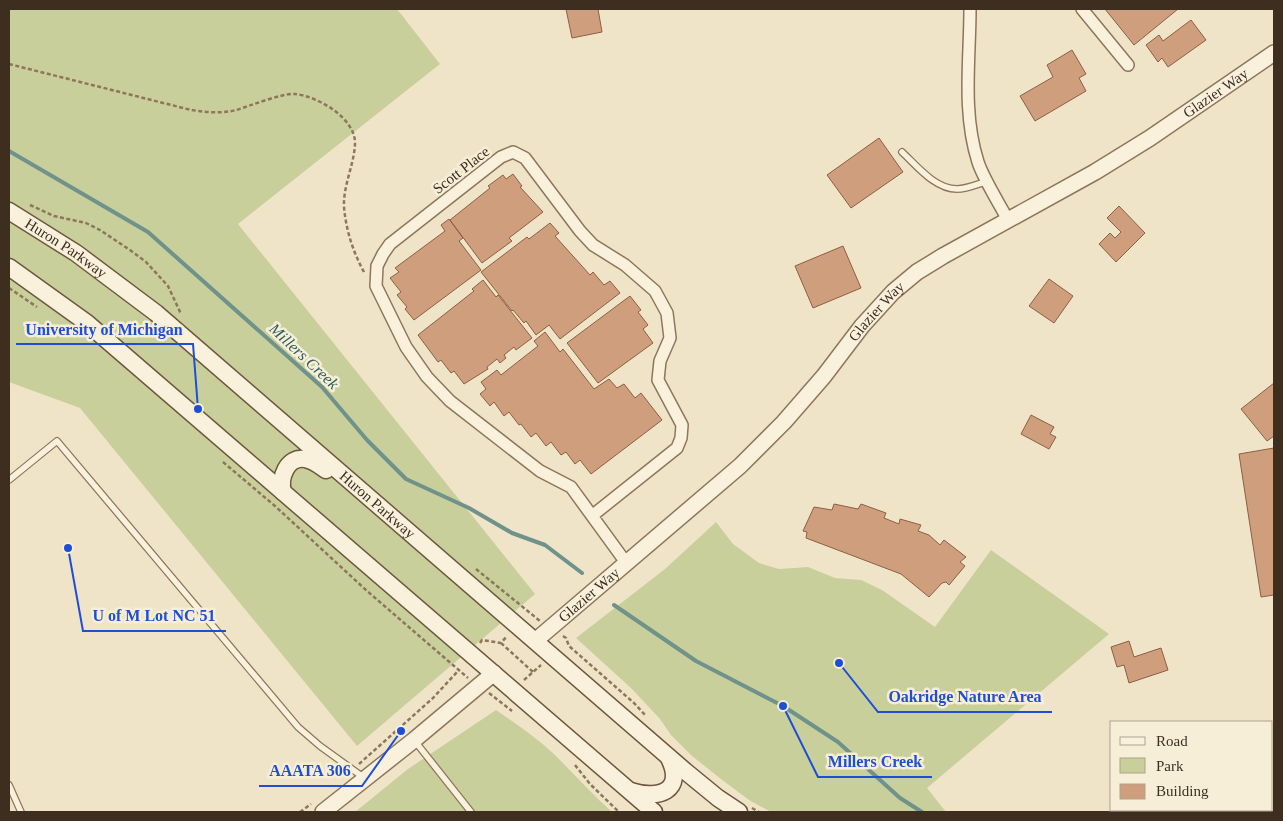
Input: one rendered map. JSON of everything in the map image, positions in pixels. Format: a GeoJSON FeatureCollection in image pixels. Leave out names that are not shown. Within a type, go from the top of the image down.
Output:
{"type":"FeatureCollection","features":[{"type":"Feature","properties":{"kind":"main road","name":"Huron Parkway"},"geometry":{"type":"LineString","coordinates":[[9,211],[76,253],[148,307],[668,757],[718,798],[739,812]]}},
{"type":"Feature","properties":{"kind":"main road"},"geometry":{"type":"LineString","coordinates":[[9,267],[87,323],[654,812]]}},
{"type":"Feature","properties":{"kind":"main road"},"geometry":{"type":"LineString","coordinates":[[283,492],[281,479],[285,469],[294,461],[305,458],[360,490]]}},
{"type":"Feature","properties":{"kind":"main road"},"geometry":{"type":"LineString","coordinates":[[629,790],[655,795],[668,789],[672,785],[675,775],[668,757]]}},
{"type":"Feature","properties":{"kind":"street"},"geometry":{"type":"LineString","coordinates":[[970,9],[968,89],[970,120],[978,162],[1008,220]]}},
{"type":"Feature","properties":{"kind":"street"},"geometry":{"type":"LineString","coordinates":[[1082,9],[1128,65]]}},
{"type":"Feature","properties":{"kind":"street","name":"Glazier Way"},"geometry":{"type":"LineString","coordinates":[[535,641],[740,466],[784,422],[824,376],[862,326],[893,292],[918,272],[1096,172],[1150,138],[1274,53]]}},
{"type":"Feature","properties":{"kind":"street","name":"Scott Place"},"geometry":{"type":"LineString","coordinates":[[376,286],[377,266],[390,244],[501,157],[513,152],[525,158],[580,231],[593,245],[625,265],[655,291],[666,312],[670,338],[660,361],[658,380],[682,425],[681,438],[677,448],[593,515]]}},
{"type":"Feature","properties":{"kind":"street"},"geometry":{"type":"LineString","coordinates":[[376,286],[406,347],[427,377],[450,401],[540,471],[571,488],[593,515],[627,564]]}},
{"type":"Feature","properties":{"kind":"street"},"geometry":{"type":"LineString","coordinates":[[319,806],[365,779],[494,673]]}},
{"type":"Feature","properties":{"kind":"lane"},"geometry":{"type":"LineString","coordinates":[[902,152],[928,176],[942,185],[957,189],[988,181]]}},
{"type":"Feature","properties":{"kind":"lane"},"geometry":{"type":"LineString","coordinates":[[9,480],[57,441],[298,727],[320,746],[365,779]]}},
{"type":"Feature","properties":{"kind":"lane"},"geometry":{"type":"LineString","coordinates":[[414,740],[471,812]]}},
{"type":"Feature","properties":{"kind":"lane"},"geometry":{"type":"LineString","coordinates":[[9,786],[21,812]]}},
{"type":"Feature","properties":{"kind":"path"},"geometry":{"type":"LineString","coordinates":[[9,64],[191,110],[218,113],[294,94],[316,100],[337,111],[349,126],[355,142],[344,205],[346,229],[363,270],[371,284],[376,286]]}},
{"type":"Feature","properties":{"kind":"path"},"geometry":{"type":"LineString","coordinates":[[24,202],[54,216],[86,223],[100,230],[146,262],[168,286]]}},
{"type":"Feature","properties":{"kind":"path"},"geometry":{"type":"LineString","coordinates":[[9,288],[39,308]]}},
{"type":"Feature","properties":{"kind":"path"},"geometry":{"type":"LineString","coordinates":[[222,461],[275,506],[366,591],[463,674]]}},
{"type":"Feature","properties":{"kind":"path"},"geometry":{"type":"LineString","coordinates":[[474,568],[541,621]]}},
{"type":"Feature","properties":{"kind":"path"},"geometry":{"type":"LineString","coordinates":[[501,643],[507,636]]}},
{"type":"Feature","properties":{"kind":"path"},"geometry":{"type":"LineString","coordinates":[[564,637],[573,650],[634,702]]}},
{"type":"Feature","properties":{"kind":"path"},"geometry":{"type":"LineString","coordinates":[[478,645],[482,640],[501,643],[534,672]]}},
{"type":"Feature","properties":{"kind":"path"},"geometry":{"type":"LineString","coordinates":[[524,680],[541,665]]}},
{"type":"Feature","properties":{"kind":"path"},"geometry":{"type":"LineString","coordinates":[[353,769],[433,698],[458,671]]}},
{"type":"Feature","properties":{"kind":"path"},"geometry":{"type":"LineString","coordinates":[[576,766],[590,784],[619,812]]}},
{"type":"Feature","properties":{"kind":"path"},"geometry":{"type":"LineString","coordinates":[[300,812],[319,806]]}},
{"type":"Feature","properties":{"kind":"green space"},"geometry":{"type":"Polygon","coordinates":[[[9,9],[397,9],[440,64],[238,224],[535,594],[357,746],[80,408],[9,382],[9,9]]]}},
{"type":"Feature","properties":{"kind":"green space"},"geometry":{"type":"Polygon","coordinates":[[[716,522],[733,544],[759,563],[779,569],[808,567],[835,578],[861,580],[882,590],[935,627],[991,550],[1109,634],[927,788],[946,812],[771,812],[749,800],[692,756],[671,735],[660,719],[631,688],[576,638],[665,569],[716,522]]]}},
{"type":"Feature","properties":{"kind":"green space"},"geometry":{"type":"Polygon","coordinates":[[[496,710],[555,755],[612,812],[355,812],[408,769],[496,710]]]}},
{"type":"Feature","properties":{"kind":"building"},"geometry":{"type":"Polygon","coordinates":[[[566,9],[598,9],[602,32],[572,38],[566,9]]]}},
{"type":"Feature","properties":{"kind":"building"},"geometry":{"type":"Polygon","coordinates":[[[1105,9],[1178,9],[1134,45],[1105,9]]]}},
{"type":"Feature","properties":{"kind":"building"},"geometry":{"type":"Polygon","coordinates":[[[1191,20],[1206,40],[1168,67],[1162,58],[1158,62],[1146,45],[1159,35],[1163,41],[1191,20]]]}},
{"type":"Feature","properties":{"kind":"building"},"geometry":{"type":"Polygon","coordinates":[[[1072,50],[1086,74],[1079,78],[1086,91],[1035,121],[1020,96],[1053,77],[1047,65],[1072,50]]]}},
{"type":"Feature","properties":{"kind":"building"},"geometry":{"type":"Polygon","coordinates":[[[879,138],[903,172],[851,208],[827,175],[879,138]]]}},
{"type":"Feature","properties":{"kind":"building"},"geometry":{"type":"Polygon","coordinates":[[[513,174],[522,186],[520,187],[543,212],[509,238],[512,241],[482,263],[450,220],[503,175],[506,179],[513,174]]]}},
{"type":"Feature","properties":{"kind":"building"},"geometry":{"type":"Polygon","coordinates":[[[1119,206],[1145,233],[1116,262],[1099,244],[1110,233],[1115,238],[1121,232],[1107,218],[1119,206]]]}},
{"type":"Feature","properties":{"kind":"building"},"geometry":{"type":"Polygon","coordinates":[[[449,219],[463,238],[459,241],[481,270],[414,320],[405,309],[407,307],[397,295],[401,292],[390,278],[399,272],[395,268],[445,231],[441,225],[449,219]]]}},
{"type":"Feature","properties":{"kind":"building"},"geometry":{"type":"Polygon","coordinates":[[[550,223],[559,233],[555,236],[590,275],[593,272],[604,285],[610,281],[620,293],[560,339],[549,325],[536,335],[526,321],[524,323],[512,311],[481,272],[527,237],[529,239],[550,223]]]}},
{"type":"Feature","properties":{"kind":"building"},"geometry":{"type":"Polygon","coordinates":[[[843,246],[861,288],[813,308],[795,266],[843,246]]]}},
{"type":"Feature","properties":{"kind":"building"},"geometry":{"type":"Polygon","coordinates":[[[1049,279],[1073,296],[1054,323],[1029,306],[1049,279]]]}},
{"type":"Feature","properties":{"kind":"building"},"geometry":{"type":"Polygon","coordinates":[[[483,280],[496,297],[498,295],[532,338],[516,350],[514,347],[504,355],[506,358],[500,363],[497,359],[487,367],[488,369],[464,384],[454,371],[451,373],[441,360],[438,362],[418,335],[474,291],[472,289],[483,280]]]}},
{"type":"Feature","properties":{"kind":"building"},"geometry":{"type":"Polygon","coordinates":[[[630,296],[641,310],[638,312],[648,325],[643,329],[653,343],[598,383],[567,343],[630,296]]]}},
{"type":"Feature","properties":{"kind":"building"},"geometry":{"type":"Polygon","coordinates":[[[545,332],[560,352],[563,349],[594,389],[609,379],[617,388],[624,384],[635,398],[641,393],[662,420],[591,474],[580,460],[575,464],[566,452],[561,455],[551,442],[546,446],[536,433],[531,437],[509,412],[504,416],[494,402],[490,406],[480,394],[486,389],[481,382],[497,370],[501,375],[538,346],[534,341],[545,332]]]}},
{"type":"Feature","properties":{"kind":"building"},"geometry":{"type":"Polygon","coordinates":[[[1274,383],[1274,436],[1267,441],[1241,409],[1274,383]]]}},
{"type":"Feature","properties":{"kind":"building"},"geometry":{"type":"Polygon","coordinates":[[[1031,415],[1054,427],[1050,434],[1056,437],[1049,449],[1021,434],[1031,415]]]}},
{"type":"Feature","properties":{"kind":"building"},"geometry":{"type":"Polygon","coordinates":[[[1274,448],[1274,595],[1261,597],[1239,454],[1274,448]]]}},
{"type":"Feature","properties":{"kind":"building"},"geometry":{"type":"Polygon","coordinates":[[[834,504],[858,509],[861,504],[886,513],[884,518],[899,524],[900,519],[921,525],[918,531],[929,535],[940,545],[944,540],[966,557],[960,562],[965,566],[949,585],[946,582],[942,583],[929,597],[901,574],[806,538],[807,532],[803,531],[814,507],[832,510],[834,504]]]}},
{"type":"Feature","properties":{"kind":"building"},"geometry":{"type":"Polygon","coordinates":[[[1129,641],[1134,657],[1161,648],[1168,670],[1129,683],[1124,665],[1117,667],[1111,647],[1129,641]]]}},
{"type":"Feature","properties":{"kind":"waterway","name":"Millers Creek"},"geometry":{"type":"LineString","coordinates":[[9,151],[148,232],[322,387],[367,440],[406,479],[469,508],[512,533],[545,545],[582,573]]}},
{"type":"Feature","properties":{"kind":"waterway","name":"Millers Creek"},"geometry":{"type":"LineString","coordinates":[[614,605],[696,661],[783,706],[838,742],[900,798],[922,812]]}},
{"type":"Feature","properties":{"kind":"place","name":"University of Michigan"},"geometry":{"type":"Point","coordinates":[198,409]}},
{"type":"Feature","properties":{"kind":"place","name":"U of M Lot NC 51"},"geometry":{"type":"Point","coordinates":[68,548]}},
{"type":"Feature","properties":{"kind":"place","name":"Oakridge Nature Area"},"geometry":{"type":"Point","coordinates":[839,663]}},
{"type":"Feature","properties":{"kind":"place","name":"Millers Creek"},"geometry":{"type":"Point","coordinates":[783,706]}},
{"type":"Feature","properties":{"kind":"place","name":"AAATA 306"},"geometry":{"type":"Point","coordinates":[401,731]}}]}
